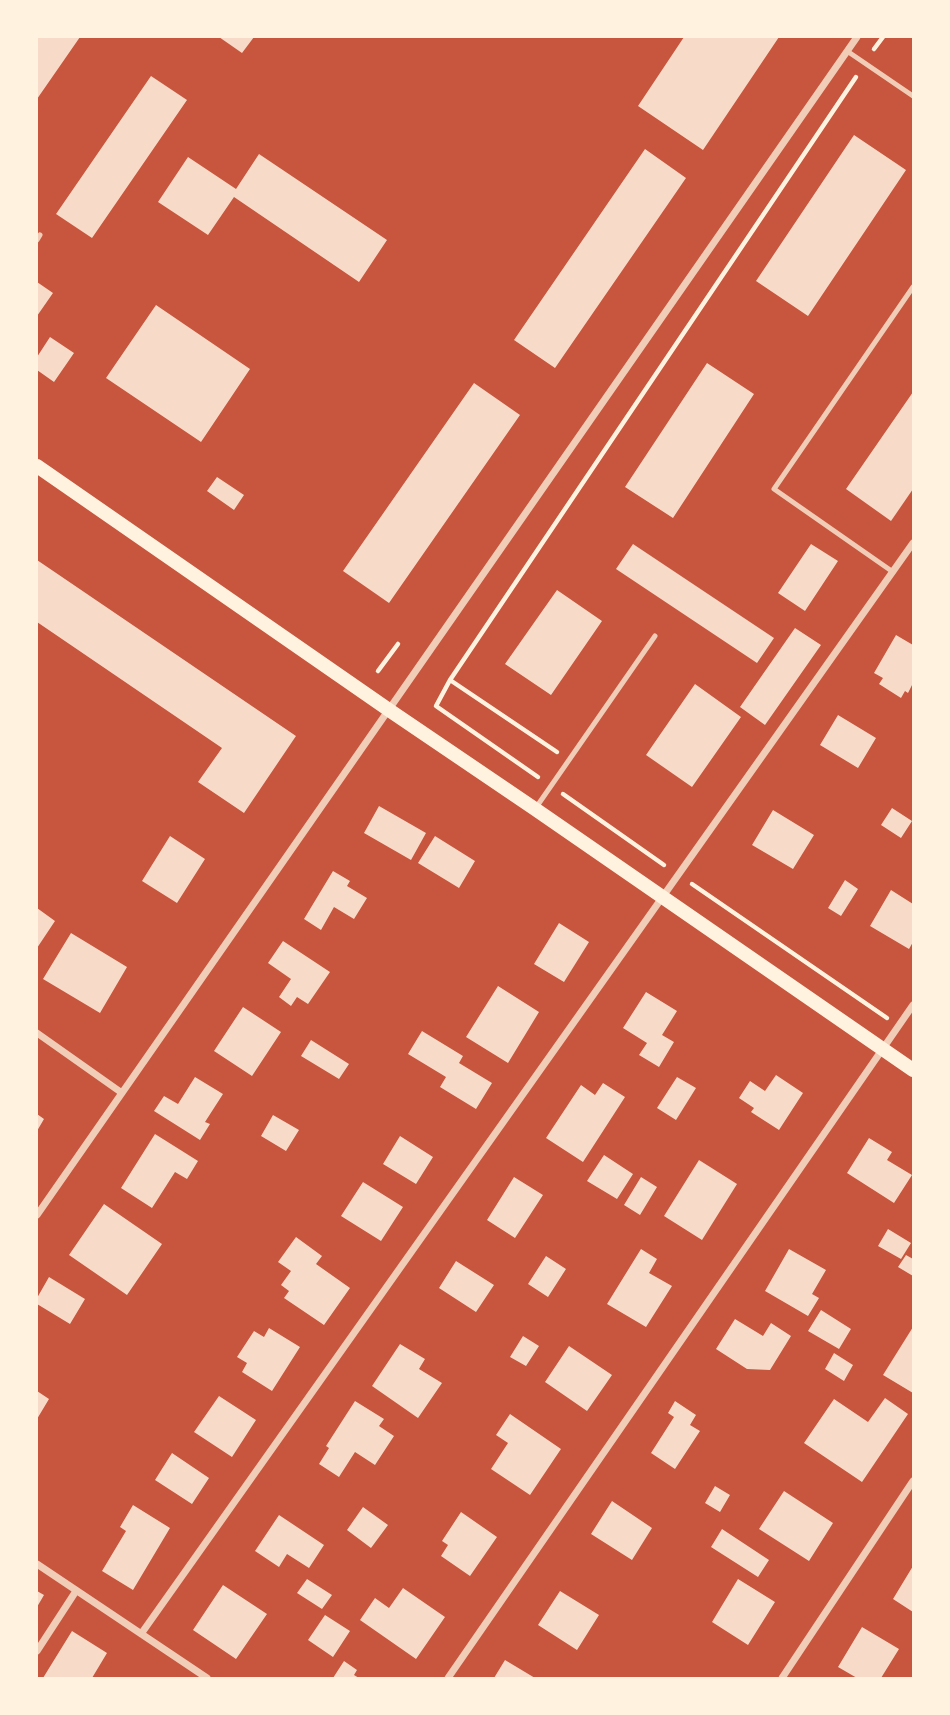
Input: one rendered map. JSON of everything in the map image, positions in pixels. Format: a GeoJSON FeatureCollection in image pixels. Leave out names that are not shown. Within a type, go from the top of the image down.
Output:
{"type":"FeatureCollection","features":[{"type":"Feature","properties":{"kind":"main road"},"geometry":{"type":"LineString","coordinates":[[37,466],[913,1070]]}},
{"type":"Feature","properties":{"kind":"street"},"geometry":{"type":"LineString","coordinates":[[37,1215],[857,37]]}},
{"type":"Feature","properties":{"kind":"street"},"geometry":{"type":"LineString","coordinates":[[141,1634],[913,543]]}},
{"type":"Feature","properties":{"kind":"street"},"geometry":{"type":"LineString","coordinates":[[447,1678],[913,1004]]}},
{"type":"Feature","properties":{"kind":"street"},"geometry":{"type":"LineString","coordinates":[[37,1032],[122,1093]]}},
{"type":"Feature","properties":{"kind":"street"},"geometry":{"type":"LineString","coordinates":[[782,1678],[913,1481]]}},
{"type":"Feature","properties":{"kind":"street"},"geometry":{"type":"LineString","coordinates":[[37,1564],[207,1678]]}},
{"type":"Feature","properties":{"kind":"street"},"geometry":{"type":"LineString","coordinates":[[37,1651],[76,1591]]}},
{"type":"Feature","properties":{"kind":"lane"},"geometry":{"type":"LineString","coordinates":[[847,51],[913,96]]}},
{"type":"Feature","properties":{"kind":"lane"},"geometry":{"type":"LineString","coordinates":[[893,572],[774,489],[913,287]]}},
{"type":"Feature","properties":{"kind":"lane"},"geometry":{"type":"LineString","coordinates":[[535,809],[655,636]]}},
{"type":"Feature","properties":{"kind":"path"},"geometry":{"type":"LineString","coordinates":[[569,760],[450,680],[883,37]]}},
{"type":"Feature","properties":{"kind":"path"},"geometry":{"type":"LineString","coordinates":[[378,671],[398,645]]}},
{"type":"Feature","properties":{"kind":"path"},"geometry":{"type":"LineString","coordinates":[[679,875],[898,1026]]}},
{"type":"Feature","properties":{"kind":"building"},"geometry":{"type":"Polygon","coordinates":[[[37,37],[80,37],[37,99],[37,37]]]}},
{"type":"Feature","properties":{"kind":"building"},"geometry":{"type":"Polygon","coordinates":[[[219,37],[254,37],[242,53],[219,37]]]}},
{"type":"Feature","properties":{"kind":"building"},"geometry":{"type":"Polygon","coordinates":[[[684,37],[779,37],[703,150],[638,106],[684,37]]]}},
{"type":"Feature","properties":{"kind":"building"},"geometry":{"type":"Polygon","coordinates":[[[151,76],[187,100],[92,238],[56,214],[151,76]]]}},
{"type":"Feature","properties":{"kind":"building"},"geometry":{"type":"Polygon","coordinates":[[[854,135],[906,170],[808,316],[756,281],[854,135]]]}},
{"type":"Feature","properties":{"kind":"building"},"geometry":{"type":"Polygon","coordinates":[[[645,149],[686,178],[555,368],[514,340],[645,149]]]}},
{"type":"Feature","properties":{"kind":"building"},"geometry":{"type":"Polygon","coordinates":[[[259,154],[387,240],[359,282],[234,197],[208,235],[158,202],[188,157],[236,189],[259,154]]]}},
{"type":"Feature","properties":{"kind":"building"},"geometry":{"type":"Polygon","coordinates":[[[37,282],[53,293],[37,316],[37,282]]]}},
{"type":"Feature","properties":{"kind":"building"},"geometry":{"type":"Polygon","coordinates":[[[156,305],[250,369],[201,442],[106,378],[156,305]]]}},
{"type":"Feature","properties":{"kind":"building"},"geometry":{"type":"Polygon","coordinates":[[[50,337],[74,353],[54,382],[37,370],[37,357],[50,337]]]}},
{"type":"Feature","properties":{"kind":"building"},"geometry":{"type":"Polygon","coordinates":[[[707,363],[754,394],[673,518],[625,487],[707,363]]]}},
{"type":"Feature","properties":{"kind":"building"},"geometry":{"type":"Polygon","coordinates":[[[474,383],[520,415],[389,603],[343,571],[474,383]]]}},
{"type":"Feature","properties":{"kind":"building"},"geometry":{"type":"Polygon","coordinates":[[[913,392],[913,489],[891,521],[846,489],[913,392]]]}},
{"type":"Feature","properties":{"kind":"building"},"geometry":{"type":"Polygon","coordinates":[[[217,477],[244,495],[234,510],[207,491],[217,477]]]}},
{"type":"Feature","properties":{"kind":"building"},"geometry":{"type":"Polygon","coordinates":[[[633,544],[774,638],[757,663],[616,569],[633,544]]]}},
{"type":"Feature","properties":{"kind":"building"},"geometry":{"type":"Polygon","coordinates":[[[811,544],[838,561],[805,611],[778,593],[811,544]]]}},
{"type":"Feature","properties":{"kind":"building"},"geometry":{"type":"Polygon","coordinates":[[[37,560],[296,736],[244,813],[198,782],[222,748],[37,622],[37,560]]]}},
{"type":"Feature","properties":{"kind":"building"},"geometry":{"type":"Polygon","coordinates":[[[557,590],[602,621],[551,695],[505,664],[557,590]]]}},
{"type":"Feature","properties":{"kind":"building"},"geometry":{"type":"Polygon","coordinates":[[[795,628],[821,645],[765,725],[740,707],[795,628]]]}},
{"type":"Feature","properties":{"kind":"building"},"geometry":{"type":"Polygon","coordinates":[[[896,635],[913,645],[913,683],[908,693],[905,691],[901,698],[879,684],[883,678],[874,673],[896,635]]]}},
{"type":"Feature","properties":{"kind":"building"},"geometry":{"type":"Polygon","coordinates":[[[695,684],[741,717],[692,787],[646,755],[695,684]]]}},
{"type":"Feature","properties":{"kind":"building"},"geometry":{"type":"Polygon","coordinates":[[[838,715],[876,738],[858,768],[820,745],[838,715]]]}},
{"type":"Feature","properties":{"kind":"building"},"geometry":{"type":"Polygon","coordinates":[[[379,806],[426,833],[411,860],[364,833],[379,806]]]}},
{"type":"Feature","properties":{"kind":"building"},"geometry":{"type":"Polygon","coordinates":[[[892,808],[912,821],[901,838],[881,825],[892,808]]]}},
{"type":"Feature","properties":{"kind":"building"},"geometry":{"type":"Polygon","coordinates":[[[773,810],[814,835],[793,869],[752,845],[773,810]]]}},
{"type":"Feature","properties":{"kind":"building"},"geometry":{"type":"Polygon","coordinates":[[[170,836],[205,859],[177,903],[142,881],[170,836]]]}},
{"type":"Feature","properties":{"kind":"building"},"geometry":{"type":"Polygon","coordinates":[[[435,836],[475,861],[459,888],[418,863],[435,836]]]}},
{"type":"Feature","properties":{"kind":"building"},"geometry":{"type":"Polygon","coordinates":[[[333,871],[350,881],[347,886],[367,898],[354,919],[334,907],[321,930],[304,919],[333,871]]]}},
{"type":"Feature","properties":{"kind":"building"},"geometry":{"type":"Polygon","coordinates":[[[845,880],[858,889],[841,916],[828,908],[845,880]]]}},
{"type":"Feature","properties":{"kind":"building"},"geometry":{"type":"Polygon","coordinates":[[[891,890],[913,904],[913,942],[909,949],[870,926],[891,890]]]}},
{"type":"Feature","properties":{"kind":"building"},"geometry":{"type":"Polygon","coordinates":[[[37,908],[55,921],[37,948],[37,908]]]}},
{"type":"Feature","properties":{"kind":"building"},"geometry":{"type":"Polygon","coordinates":[[[559,923],[589,942],[564,982],[534,964],[559,923]]]}},
{"type":"Feature","properties":{"kind":"building"},"geometry":{"type":"Polygon","coordinates":[[[71,933],[127,967],[100,1013],[43,979],[71,933]]]}},
{"type":"Feature","properties":{"kind":"building"},"geometry":{"type":"Polygon","coordinates":[[[283,941],[330,972],[308,1004],[297,997],[291,1006],[279,997],[291,979],[268,963],[283,941]]]}},
{"type":"Feature","properties":{"kind":"building"},"geometry":{"type":"Polygon","coordinates":[[[498,986],[539,1012],[508,1063],[466,1037],[498,986]]]}},
{"type":"Feature","properties":{"kind":"building"},"geometry":{"type":"Polygon","coordinates":[[[646,992],[677,1011],[662,1035],[674,1042],[659,1067],[639,1055],[647,1043],[623,1028],[646,992]]]}},
{"type":"Feature","properties":{"kind":"building"},"geometry":{"type":"Polygon","coordinates":[[[243,1007],[281,1032],[252,1076],[214,1051],[243,1007]]]}},
{"type":"Feature","properties":{"kind":"building"},"geometry":{"type":"Polygon","coordinates":[[[422,1031],[463,1056],[459,1063],[492,1083],[476,1109],[440,1087],[446,1077],[408,1054],[422,1031]]]}},
{"type":"Feature","properties":{"kind":"building"},"geometry":{"type":"Polygon","coordinates":[[[311,1040],[349,1064],[339,1079],[301,1056],[311,1040]]]}},
{"type":"Feature","properties":{"kind":"building"},"geometry":{"type":"Polygon","coordinates":[[[776,1075],[803,1093],[779,1130],[751,1112],[754,1108],[739,1098],[750,1081],[765,1091],[776,1075]]]}},
{"type":"Feature","properties":{"kind":"building"},"geometry":{"type":"Polygon","coordinates":[[[195,1077],[223,1094],[205,1122],[210,1124],[200,1140],[154,1111],[164,1096],[178,1104],[195,1077]]]}},
{"type":"Feature","properties":{"kind":"building"},"geometry":{"type":"Polygon","coordinates":[[[677,1077],[696,1088],[676,1120],[657,1108],[677,1077]]]}},
{"type":"Feature","properties":{"kind":"building"},"geometry":{"type":"Polygon","coordinates":[[[603,1083],[625,1097],[583,1162],[546,1138],[581,1085],[595,1095],[603,1083]]]}},
{"type":"Feature","properties":{"kind":"building"},"geometry":{"type":"Polygon","coordinates":[[[37,1114],[44,1119],[37,1131],[37,1114]]]}},
{"type":"Feature","properties":{"kind":"building"},"geometry":{"type":"Polygon","coordinates":[[[273,1115],[299,1130],[286,1151],[261,1136],[273,1115]]]}},
{"type":"Feature","properties":{"kind":"building"},"geometry":{"type":"Polygon","coordinates":[[[155,1134],[198,1161],[187,1179],[175,1172],[152,1208],[121,1188],[155,1134]]]}},
{"type":"Feature","properties":{"kind":"building"},"geometry":{"type":"Polygon","coordinates":[[[400,1136],[433,1157],[416,1184],[383,1164],[400,1136]]]}},
{"type":"Feature","properties":{"kind":"building"},"geometry":{"type":"Polygon","coordinates":[[[869,1138],[892,1152],[887,1160],[912,1175],[894,1203],[847,1173],[869,1138]]]}},
{"type":"Feature","properties":{"kind":"building"},"geometry":{"type":"Polygon","coordinates":[[[604,1155],[633,1174],[617,1199],[587,1181],[604,1155]]]}},
{"type":"Feature","properties":{"kind":"building"},"geometry":{"type":"Polygon","coordinates":[[[699,1160],[737,1184],[702,1240],[664,1216],[699,1160]]]}},
{"type":"Feature","properties":{"kind":"building"},"geometry":{"type":"Polygon","coordinates":[[[514,1177],[543,1195],[515,1238],[487,1220],[514,1177]]]}},
{"type":"Feature","properties":{"kind":"building"},"geometry":{"type":"Polygon","coordinates":[[[641,1177],[657,1187],[640,1215],[624,1205],[641,1177]]]}},
{"type":"Feature","properties":{"kind":"building"},"geometry":{"type":"Polygon","coordinates":[[[363,1182],[403,1207],[381,1241],[341,1216],[363,1182]]]}},
{"type":"Feature","properties":{"kind":"building"},"geometry":{"type":"Polygon","coordinates":[[[104,1204],[162,1244],[127,1295],[69,1255],[104,1204]]]}},
{"type":"Feature","properties":{"kind":"building"},"geometry":{"type":"Polygon","coordinates":[[[888,1229],[911,1243],[901,1259],[878,1246],[888,1229]]]}},
{"type":"Feature","properties":{"kind":"building"},"geometry":{"type":"Polygon","coordinates":[[[296,1237],[322,1256],[316,1264],[350,1288],[324,1325],[284,1298],[289,1291],[281,1285],[291,1271],[278,1262],[296,1237]]]}},
{"type":"Feature","properties":{"kind":"building"},"geometry":{"type":"Polygon","coordinates":[[[641,1249],[657,1259],[649,1273],[672,1286],[646,1327],[607,1304],[641,1249]]]}},
{"type":"Feature","properties":{"kind":"building"},"geometry":{"type":"Polygon","coordinates":[[[789,1249],[826,1270],[812,1294],[819,1298],[808,1316],[765,1291],[789,1249]]]}},
{"type":"Feature","properties":{"kind":"building"},"geometry":{"type":"Polygon","coordinates":[[[906,1255],[913,1259],[913,1276],[898,1267],[906,1255]]]}},
{"type":"Feature","properties":{"kind":"building"},"geometry":{"type":"Polygon","coordinates":[[[546,1256],[566,1269],[548,1297],[528,1284],[546,1256]]]}},
{"type":"Feature","properties":{"kind":"building"},"geometry":{"type":"Polygon","coordinates":[[[456,1261],[494,1285],[476,1312],[439,1288],[456,1261]]]}},
{"type":"Feature","properties":{"kind":"building"},"geometry":{"type":"Polygon","coordinates":[[[49,1277],[85,1299],[70,1324],[37,1304],[37,1298],[49,1277]]]}},
{"type":"Feature","properties":{"kind":"building"},"geometry":{"type":"Polygon","coordinates":[[[821,1310],[851,1329],[839,1349],[808,1331],[821,1310]]]}},
{"type":"Feature","properties":{"kind":"building"},"geometry":{"type":"Polygon","coordinates":[[[735,1319],[763,1336],[771,1323],[791,1336],[770,1370],[747,1369],[716,1349],[735,1319]]]}},
{"type":"Feature","properties":{"kind":"building"},"geometry":{"type":"Polygon","coordinates":[[[913,1327],[913,1393],[883,1375],[913,1327]]]}},
{"type":"Feature","properties":{"kind":"building"},"geometry":{"type":"Polygon","coordinates":[[[269,1328],[300,1347],[272,1391],[242,1372],[247,1363],[237,1357],[254,1331],[264,1337],[269,1328]]]}},
{"type":"Feature","properties":{"kind":"building"},"geometry":{"type":"Polygon","coordinates":[[[523,1336],[539,1346],[526,1366],[510,1357],[523,1336]]]}},
{"type":"Feature","properties":{"kind":"building"},"geometry":{"type":"Polygon","coordinates":[[[400,1344],[425,1359],[419,1369],[442,1383],[418,1418],[372,1386],[400,1344]]]}},
{"type":"Feature","properties":{"kind":"building"},"geometry":{"type":"Polygon","coordinates":[[[569,1346],[612,1375],[587,1411],[545,1382],[569,1346]]]}},
{"type":"Feature","properties":{"kind":"building"},"geometry":{"type":"Polygon","coordinates":[[[834,1353],[853,1365],[844,1381],[825,1369],[834,1353]]]}},
{"type":"Feature","properties":{"kind":"building"},"geometry":{"type":"Polygon","coordinates":[[[37,1391],[49,1399],[37,1419],[37,1391]]]}},
{"type":"Feature","properties":{"kind":"building"},"geometry":{"type":"Polygon","coordinates":[[[219,1396],[256,1420],[232,1457],[194,1432],[219,1396]]]}},
{"type":"Feature","properties":{"kind":"building"},"geometry":{"type":"Polygon","coordinates":[[[885,1398],[908,1414],[862,1482],[804,1443],[834,1399],[868,1422],[885,1398]]]}},
{"type":"Feature","properties":{"kind":"building"},"geometry":{"type":"Polygon","coordinates":[[[355,1401],[384,1419],[379,1426],[394,1436],[375,1465],[355,1452],[339,1477],[319,1464],[329,1448],[326,1446],[355,1401]]]}},
{"type":"Feature","properties":{"kind":"building"},"geometry":{"type":"Polygon","coordinates":[[[675,1401],[696,1415],[690,1425],[700,1431],[675,1469],[651,1453],[674,1417],[668,1413],[675,1401]]]}},
{"type":"Feature","properties":{"kind":"building"},"geometry":{"type":"Polygon","coordinates":[[[510,1414],[561,1449],[530,1495],[491,1469],[508,1443],[496,1435],[510,1414]]]}},
{"type":"Feature","properties":{"kind":"building"},"geometry":{"type":"Polygon","coordinates":[[[172,1453],[209,1478],[192,1504],[155,1480],[172,1453]]]}},
{"type":"Feature","properties":{"kind":"building"},"geometry":{"type":"Polygon","coordinates":[[[715,1486],[730,1495],[720,1512],[705,1503],[715,1486]]]}},
{"type":"Feature","properties":{"kind":"building"},"geometry":{"type":"Polygon","coordinates":[[[784,1491],[833,1523],[809,1561],[759,1529],[784,1491]]]}},
{"type":"Feature","properties":{"kind":"building"},"geometry":{"type":"Polygon","coordinates":[[[612,1501],[652,1528],[632,1560],[591,1534],[612,1501]]]}},
{"type":"Feature","properties":{"kind":"building"},"geometry":{"type":"Polygon","coordinates":[[[133,1505],[170,1528],[133,1590],[102,1571],[126,1531],[120,1527],[133,1505]]]}},
{"type":"Feature","properties":{"kind":"building"},"geometry":{"type":"Polygon","coordinates":[[[363,1507],[388,1525],[371,1548],[347,1530],[363,1507]]]}},
{"type":"Feature","properties":{"kind":"building"},"geometry":{"type":"Polygon","coordinates":[[[461,1512],[497,1537],[470,1576],[441,1556],[448,1545],[442,1541],[461,1512]]]}},
{"type":"Feature","properties":{"kind":"building"},"geometry":{"type":"Polygon","coordinates":[[[279,1515],[324,1545],[309,1568],[287,1554],[279,1567],[255,1551],[279,1515]]]}},
{"type":"Feature","properties":{"kind":"building"},"geometry":{"type":"Polygon","coordinates":[[[722,1529],[769,1560],[758,1577],[711,1547],[722,1529]]]}},
{"type":"Feature","properties":{"kind":"building"},"geometry":{"type":"Polygon","coordinates":[[[913,1566],[913,1612],[893,1599],[913,1566]]]}},
{"type":"Feature","properties":{"kind":"building"},"geometry":{"type":"Polygon","coordinates":[[[307,1579],[332,1595],[322,1609],[297,1593],[307,1579]]]}},
{"type":"Feature","properties":{"kind":"building"},"geometry":{"type":"Polygon","coordinates":[[[738,1579],[775,1602],[748,1645],[712,1622],[738,1579]]]}},
{"type":"Feature","properties":{"kind":"building"},"geometry":{"type":"Polygon","coordinates":[[[223,1585],[267,1614],[236,1659],[193,1630],[223,1585]]]}},
{"type":"Feature","properties":{"kind":"building"},"geometry":{"type":"Polygon","coordinates":[[[403,1588],[445,1617],[416,1659],[360,1620],[375,1598],[389,1608],[403,1588]]]}},
{"type":"Feature","properties":{"kind":"building"},"geometry":{"type":"Polygon","coordinates":[[[37,1591],[44,1595],[37,1607],[37,1591]]]}},
{"type":"Feature","properties":{"kind":"building"},"geometry":{"type":"Polygon","coordinates":[[[560,1591],[599,1615],[577,1650],[538,1625],[560,1591]]]}},
{"type":"Feature","properties":{"kind":"building"},"geometry":{"type":"Polygon","coordinates":[[[325,1615],[350,1631],[333,1657],[308,1640],[325,1615]]]}},
{"type":"Feature","properties":{"kind":"building"},"geometry":{"type":"Polygon","coordinates":[[[862,1627],[899,1649],[881,1678],[857,1678],[838,1667],[862,1627]]]}},
{"type":"Feature","properties":{"kind":"building"},"geometry":{"type":"Polygon","coordinates":[[[72,1631],[107,1653],[92,1678],[43,1678],[72,1631]]]}},
{"type":"Feature","properties":{"kind":"building"},"geometry":{"type":"Polygon","coordinates":[[[505,1660],[535,1678],[494,1678],[505,1660]]]}},
{"type":"Feature","properties":{"kind":"building"},"geometry":{"type":"Polygon","coordinates":[[[344,1661],[357,1670],[354,1675],[359,1678],[333,1678],[344,1661]]]}}]}
